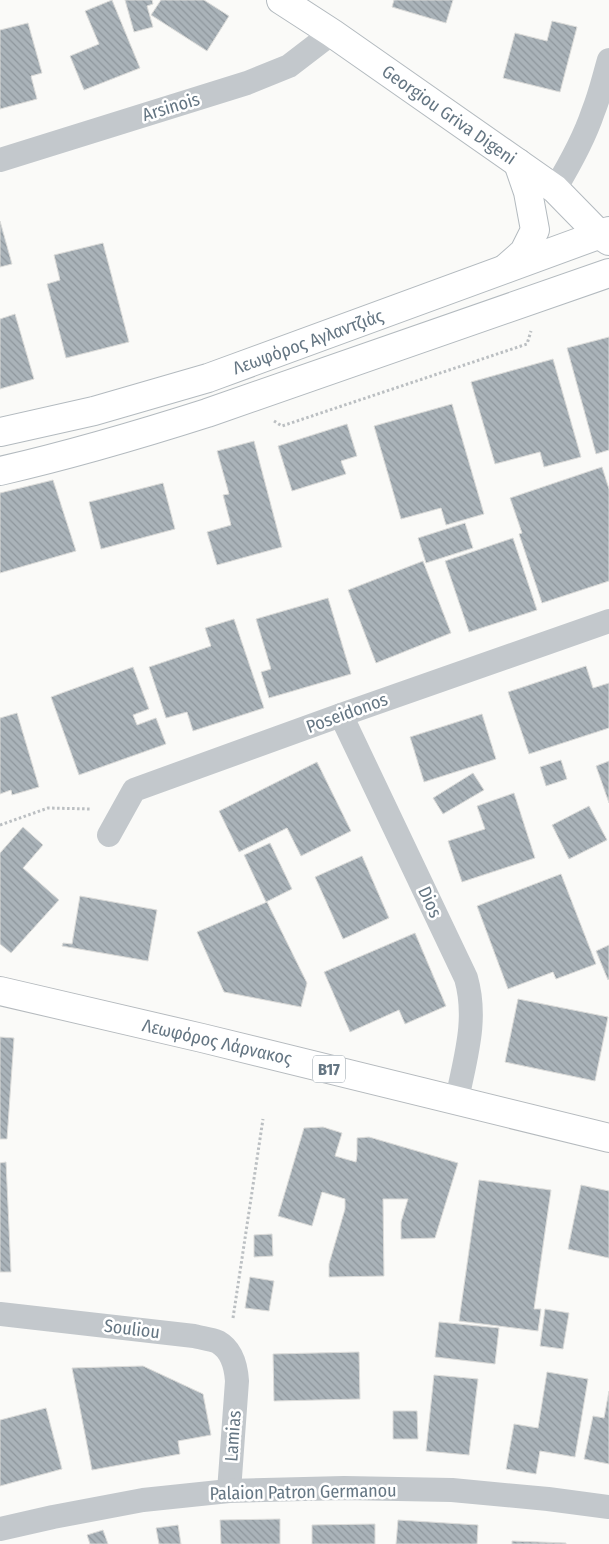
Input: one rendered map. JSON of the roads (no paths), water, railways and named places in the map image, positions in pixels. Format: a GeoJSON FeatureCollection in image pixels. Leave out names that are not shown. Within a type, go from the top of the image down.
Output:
{"type":"FeatureCollection","features":[{"type":"Feature","properties":{"kind":"main road","name":"Georgiou Griva Digeni"},"geometry":{"type":"LineString","coordinates":[[281,0],[332,33],[555,189],[606,236]]}},
{"type":"Feature","properties":{"kind":"main road"},"geometry":{"type":"LineString","coordinates":[[505,269],[524,252],[534,230],[528,192],[518,163]]}},
{"type":"Feature","properties":{"kind":"main road","name":"Λεωφόρος Αγλαντζιάς"},"geometry":{"type":"LineString","coordinates":[[0,432],[94,411],[208,378],[505,269],[606,236]]}},
{"type":"Feature","properties":{"kind":"main road","name":"Λεωφόρος Αγλαντζιάς"},"geometry":{"type":"LineString","coordinates":[[0,471],[62,457],[144,434],[609,273]]}},
{"type":"Feature","properties":{"kind":"main road","name":"Λεωφόρος Λάρνακος"},"geometry":{"type":"LineString","coordinates":[[0,991],[609,1138]]}},
{"type":"Feature","properties":{"kind":"street","name":"Arsinois"},"geometry":{"type":"LineString","coordinates":[[0,160],[248,83],[289,66],[332,33]]}},
{"type":"Feature","properties":{"kind":"street"},"geometry":{"type":"LineString","coordinates":[[555,189],[574,157],[585,133],[594,111],[609,60]]}},
{"type":"Feature","properties":{"kind":"street","name":"Poseidonos"},"geometry":{"type":"LineString","coordinates":[[109,835],[134,790],[341,714],[609,622]]}},
{"type":"Feature","properties":{"kind":"street","name":"Dios"},"geometry":{"type":"LineString","coordinates":[[341,714],[468,984],[472,1004],[470,1037],[457,1100]]}},
{"type":"Feature","properties":{"kind":"street","name":"Souliou"},"geometry":{"type":"LineString","coordinates":[[0,1314],[194,1336],[217,1342],[228,1351],[235,1365],[237,1381]]}},
{"type":"Feature","properties":{"kind":"street","name":"Lamias"},"geometry":{"type":"LineString","coordinates":[[229,1490],[237,1381]]}},
{"type":"Feature","properties":{"kind":"street","name":"Palaion Patron Germanou"},"geometry":{"type":"LineString","coordinates":[[0,1529],[143,1500],[229,1490],[344,1488],[452,1490],[609,1507]]}}]}
